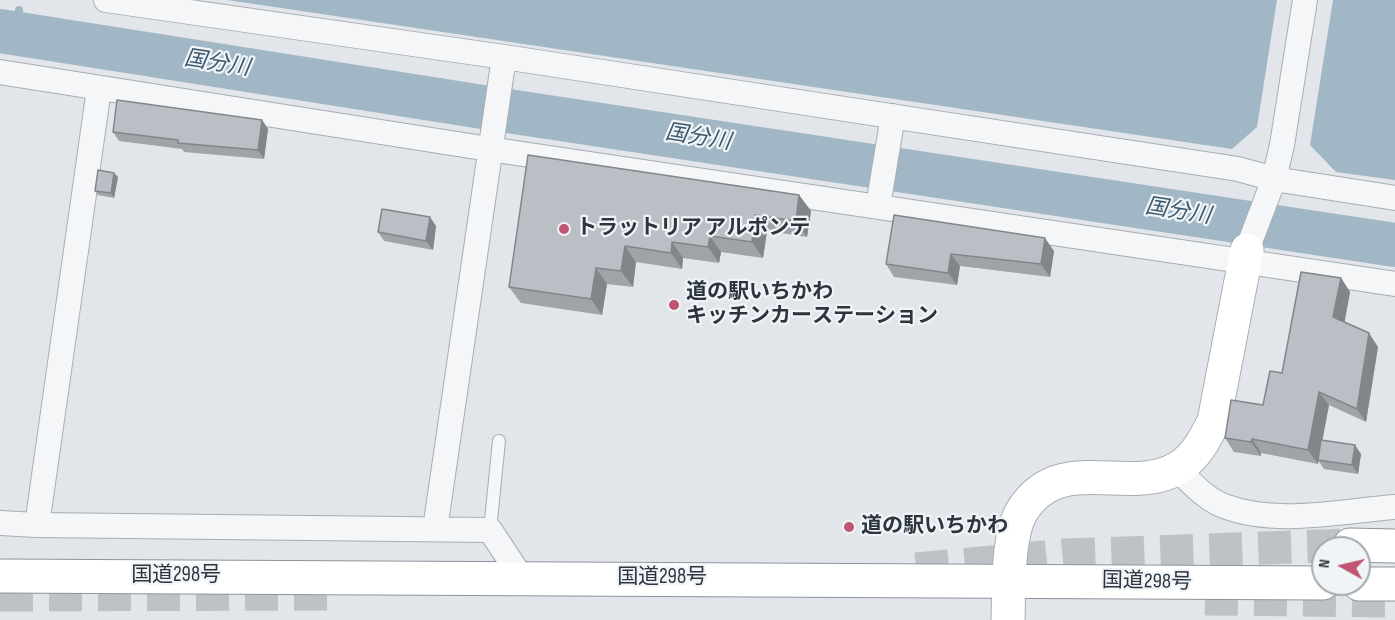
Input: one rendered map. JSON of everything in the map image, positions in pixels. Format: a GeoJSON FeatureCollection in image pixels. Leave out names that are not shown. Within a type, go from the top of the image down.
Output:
{"type":"FeatureCollection","features":[{"type":"Feature","properties":{"kind":"main road"},"geometry":{"type":"LineString","coordinates":[[1008,620],[1015,532],[1022,512],[1042,489],[1062,480],[1089,477],[1154,476],[1177,469],[1191,459],[1205,440],[1214,421],[1245,256]]}},
{"type":"Feature","properties":{"kind":"main road"},"geometry":{"type":"LineString","coordinates":[[1371,545],[1395,546]]}},
{"type":"Feature","properties":{"kind":"main road","name":"国道298号"},"geometry":{"type":"LineString","coordinates":[[0,576],[1311,583]]}},
{"type":"Feature","properties":{"kind":"main road"},"geometry":{"type":"LineString","coordinates":[[1371,584],[1395,584]]}},
{"type":"Feature","properties":{"kind":"street"},"geometry":{"type":"LineString","coordinates":[[106,0],[502,68],[891,127],[1238,170],[1270,189],[1395,198]]}},
{"type":"Feature","properties":{"kind":"street"},"geometry":{"type":"LineString","coordinates":[[1245,256],[1270,189],[1282,145],[1305,0]]}},
{"type":"Feature","properties":{"kind":"street"},"geometry":{"type":"LineString","coordinates":[[435,529],[502,68]]}},
{"type":"Feature","properties":{"kind":"street"},"geometry":{"type":"LineString","coordinates":[[0,72],[99,89],[1245,256],[1395,284]]}},
{"type":"Feature","properties":{"kind":"street"},"geometry":{"type":"LineString","coordinates":[[37,525],[99,89]]}},
{"type":"Feature","properties":{"kind":"street"},"geometry":{"type":"LineString","coordinates":[[879,202],[891,127]]}},
{"type":"Feature","properties":{"kind":"street"},"geometry":{"type":"LineString","coordinates":[[1177,469],[1201,493],[1223,506],[1248,512],[1295,515],[1395,507]]}},
{"type":"Feature","properties":{"kind":"street"},"geometry":{"type":"LineString","coordinates":[[0,523],[490,530],[521,577]]}},
{"type":"Feature","properties":{"kind":"lane"},"geometry":{"type":"LineString","coordinates":[[490,530],[499,441]]}},
{"type":"Feature","properties":{"kind":"water"},"geometry":{"type":"Polygon","coordinates":[[[227,0],[1277,0],[1257,127],[1232,149],[227,0]]]}},
{"type":"Feature","properties":{"kind":"water"},"geometry":{"type":"Polygon","coordinates":[[[1333,0],[1395,0],[1395,180],[1336,172],[1310,145],[1333,0]]]}},
{"type":"Feature","properties":{"kind":"building"},"geometry":{"type":"Polygon","coordinates":[[[117,100],[262,120],[258,150],[178,143],[178,140],[113,132],[117,100]]]}},
{"type":"Feature","properties":{"kind":"building"},"geometry":{"type":"Polygon","coordinates":[[[528,155],[799,195],[796,221],[755,215],[752,242],[710,236],[708,247],[672,242],[671,253],[625,246],[621,271],[596,268],[591,299],[509,287],[528,155]]]}},
{"type":"Feature","properties":{"kind":"building"},"geometry":{"type":"Polygon","coordinates":[[[98,170],[114,173],[111,193],[95,191],[98,170]]]}},
{"type":"Feature","properties":{"kind":"building"},"geometry":{"type":"Polygon","coordinates":[[[382,209],[430,217],[426,241],[378,232],[382,209]]]}},
{"type":"Feature","properties":{"kind":"building"},"geometry":{"type":"Polygon","coordinates":[[[894,215],[1045,238],[1041,264],[951,254],[948,273],[886,264],[894,215]]]}},
{"type":"Feature","properties":{"kind":"building"},"geometry":{"type":"Polygon","coordinates":[[[1301,272],[1341,278],[1333,317],[1369,333],[1357,409],[1319,392],[1308,450],[1252,439],[1251,442],[1225,438],[1231,400],[1263,405],[1270,371],[1282,373],[1301,272]]]}},
{"type":"Feature","properties":{"kind":"building"},"geometry":{"type":"Polygon","coordinates":[[[1321,440],[1355,445],[1352,465],[1318,460],[1321,440]]]}},
{"type":"Feature","properties":{"kind":"waterway"},"geometry":{"type":"LineString","coordinates":[[16,33],[19,10]]}},
{"type":"Feature","properties":{"kind":"waterway","name":"国分川"},"geometry":{"type":"LineString","coordinates":[[0,31],[508,111],[1395,245]]}},
{"type":"Feature","properties":{"kind":"tunnel"},"geometry":{"type":"LineString","coordinates":[[916,569],[1065,555],[1311,546]]}},
{"type":"Feature","properties":{"kind":"tunnel"},"geometry":{"type":"LineString","coordinates":[[0,595],[343,594]]}},
{"type":"Feature","properties":{"kind":"tunnel"},"geometry":{"type":"LineString","coordinates":[[1205,599],[1395,601]]}},
{"type":"Feature","properties":{"kind":"place","name":"トラットリア アルポンテ"},"geometry":{"type":"Point","coordinates":[564,229]}},
{"type":"Feature","properties":{"kind":"place","name":"道の駅いちかわ キッチンカーステーション"},"geometry":{"type":"Point","coordinates":[674,305]}},
{"type":"Feature","properties":{"kind":"place","name":"道の駅いちかわ"},"geometry":{"type":"Point","coordinates":[849,527]}}]}
